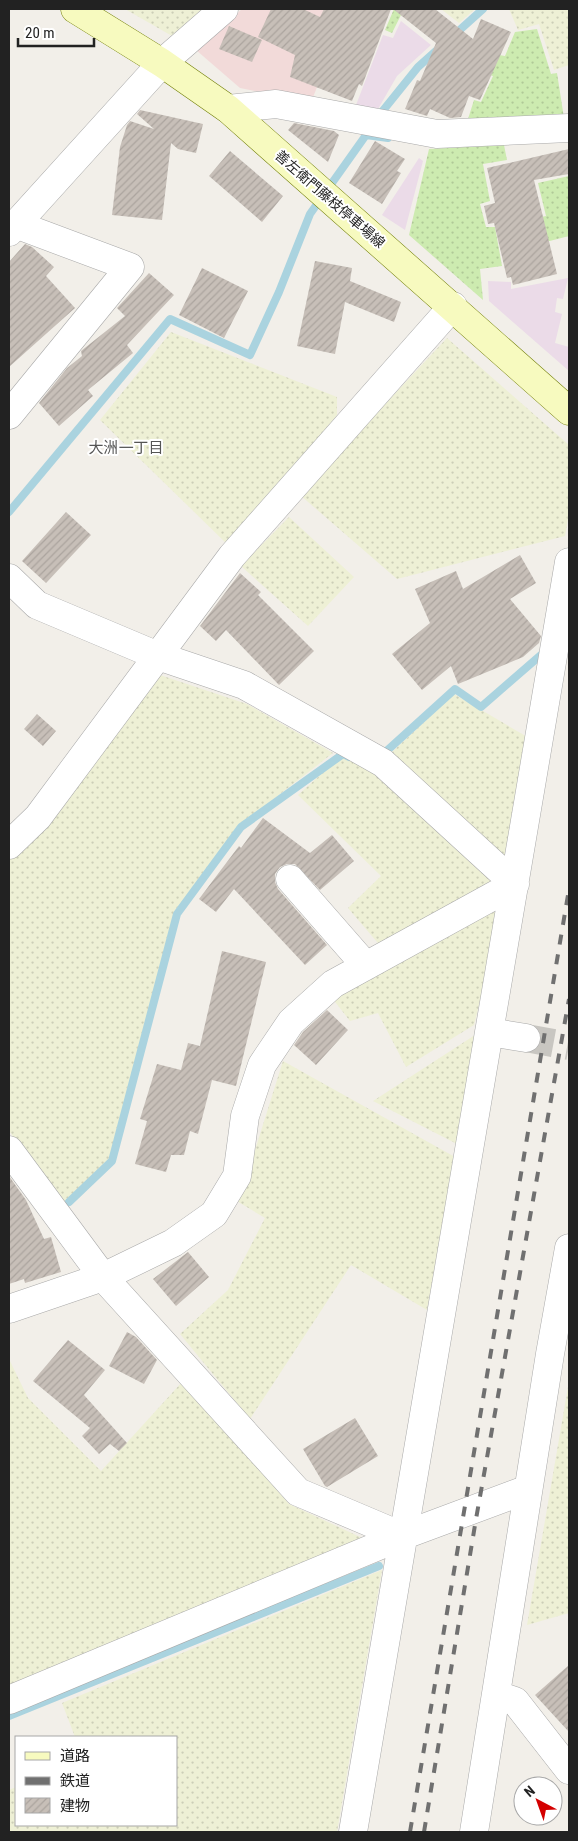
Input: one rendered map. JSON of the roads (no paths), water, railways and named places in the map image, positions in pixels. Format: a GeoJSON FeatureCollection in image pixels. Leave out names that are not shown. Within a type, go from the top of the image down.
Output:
{"type":"FeatureCollection","features":[{"type":"Feature","properties":{"kind":"main road","name":"善左衛門藤枝停車場線"},"geometry":{"type":"LineString","coordinates":[[74,9],[162,63],[228,109],[453,306],[569,411]]}},
{"type":"Feature","properties":{"kind":"street"},"geometry":{"type":"LineString","coordinates":[[9,415],[130,267],[12,228],[162,63],[224,9]]}},
{"type":"Feature","properties":{"kind":"street"},"geometry":{"type":"LineString","coordinates":[[228,109],[276,104],[437,134],[569,128]]}},
{"type":"Feature","properties":{"kind":"street"},"geometry":{"type":"LineString","coordinates":[[9,845],[38,817],[232,556],[453,306]]}},
{"type":"Feature","properties":{"kind":"street"},"geometry":{"type":"LineString","coordinates":[[353,1832],[569,562]]}},
{"type":"Feature","properties":{"kind":"street"},"geometry":{"type":"LineString","coordinates":[[9,578],[37,605],[158,656],[244,685],[383,763],[515,884]]}},
{"type":"Feature","properties":{"kind":"street"},"geometry":{"type":"LineString","coordinates":[[290,879],[366,966]]}},
{"type":"Feature","properties":{"kind":"street"},"geometry":{"type":"LineString","coordinates":[[9,1309],[103,1276],[173,1243],[214,1214],[237,1176],[245,1116],[262,1065],[291,1022],[333,984],[515,884]]}},
{"type":"Feature","properties":{"kind":"street"},"geometry":{"type":"LineString","coordinates":[[489,1032],[526,1038]]}},
{"type":"Feature","properties":{"kind":"street"},"geometry":{"type":"LineString","coordinates":[[9,1150],[103,1276],[298,1492],[402,1536]]}},
{"type":"Feature","properties":{"kind":"street"},"geometry":{"type":"LineString","coordinates":[[474,1832],[528,1489],[560,1351],[569,1248]]}},
{"type":"Feature","properties":{"kind":"street"},"geometry":{"type":"LineString","coordinates":[[9,1700],[402,1536],[528,1489]]}},
{"type":"Feature","properties":{"kind":"street"},"geometry":{"type":"LineString","coordinates":[[496,1695],[514,1701],[569,1770]]}},
{"type":"Feature","properties":{"kind":"waterway"},"geometry":{"type":"LineString","coordinates":[[453,36],[483,9]]}},
{"type":"Feature","properties":{"kind":"waterway"},"geometry":{"type":"LineString","coordinates":[[377,118],[418,67],[437,50]]}},
{"type":"Feature","properties":{"kind":"waterway"},"geometry":{"type":"LineString","coordinates":[[9,512],[170,319],[250,355],[279,292],[310,214],[371,128]]}},
{"type":"Feature","properties":{"kind":"waterway"},"geometry":{"type":"LineString","coordinates":[[366,135],[388,138]]}},
{"type":"Feature","properties":{"kind":"waterway"},"geometry":{"type":"LineString","coordinates":[[381,756],[455,689],[481,707],[542,654]]}},
{"type":"Feature","properties":{"kind":"waterway"},"geometry":{"type":"LineString","coordinates":[[69,1202],[112,1161],[177,914],[241,827],[343,754],[349,757]]}},
{"type":"Feature","properties":{"kind":"waterway"},"geometry":{"type":"LineString","coordinates":[[9,1716],[379,1566]]}},
{"type":"Feature","properties":{"kind":"tunnel"},"geometry":{"type":"LineString","coordinates":[[526,1038],[569,1046]]}},
{"type":"Feature","properties":{"kind":"railway"},"geometry":{"type":"LineString","coordinates":[[410,1832],[569,889]]}},
{"type":"Feature","properties":{"kind":"railway"},"geometry":{"type":"LineString","coordinates":[[424,1832],[476,1519],[569,999]]}},
{"type":"Feature","properties":{"kind":"district","name":"大洲一丁目"},"geometry":{"type":"Point","coordinates":[126,448]}}]}
